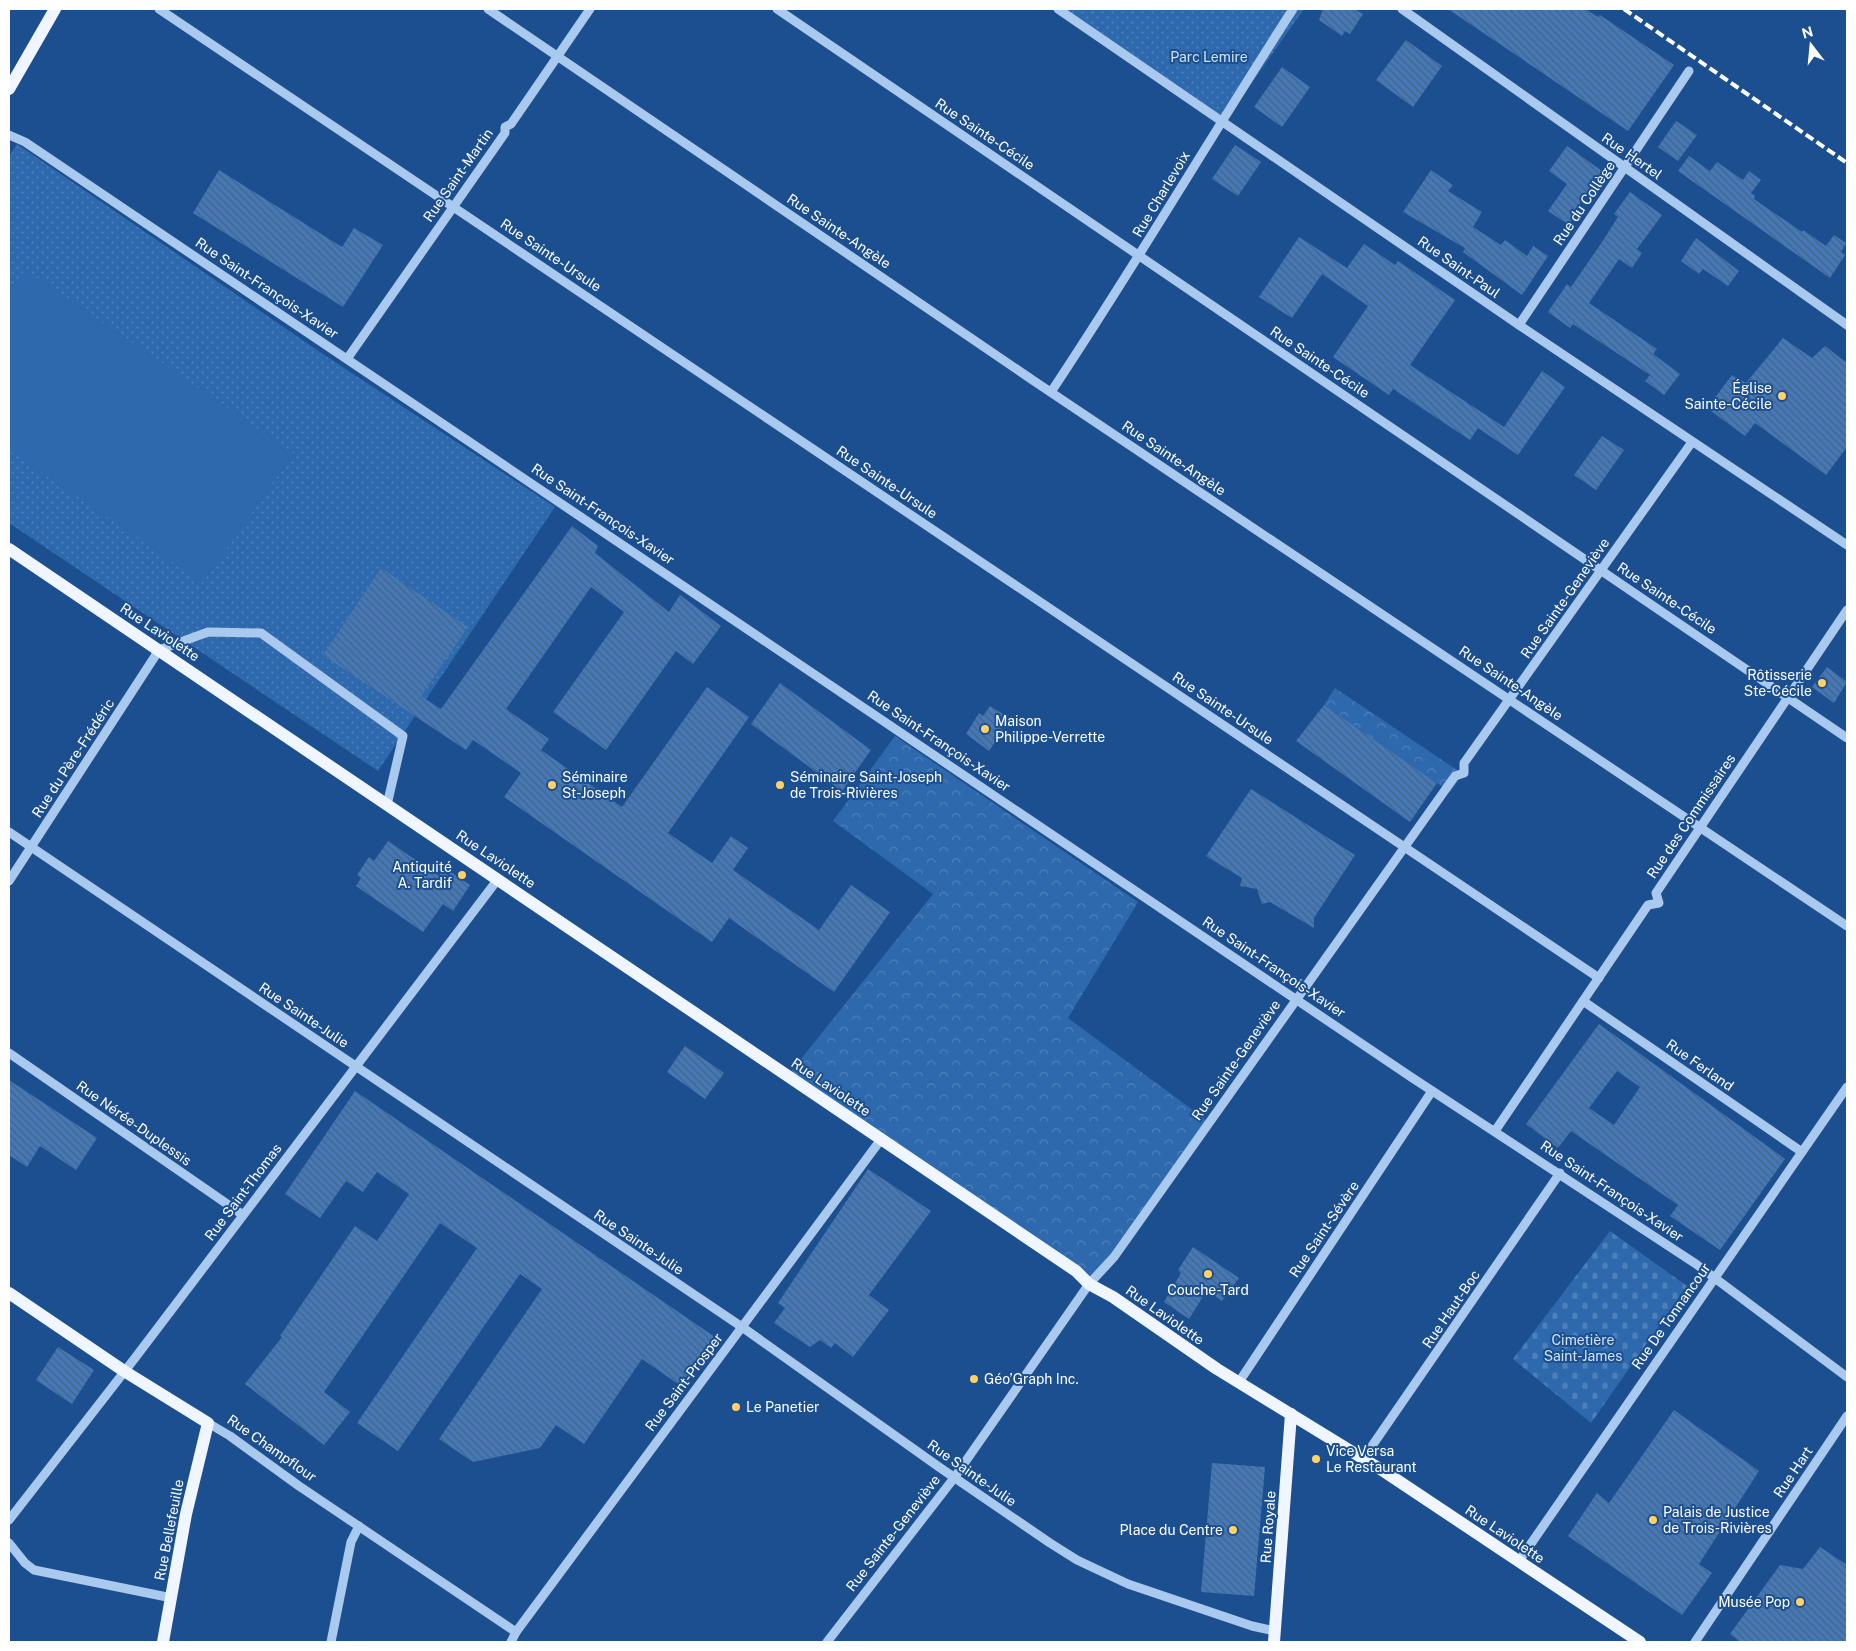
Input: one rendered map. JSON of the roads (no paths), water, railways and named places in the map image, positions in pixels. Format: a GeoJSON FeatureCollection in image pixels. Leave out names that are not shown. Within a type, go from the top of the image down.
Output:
{"type":"FeatureCollection","features":[{"type":"Feature","properties":{"kind":"main road"},"geometry":{"type":"LineString","coordinates":[[9,89],[55,9]]}},
{"type":"Feature","properties":{"kind":"main road","name":"Rue Laviolette"},"geometry":{"type":"LineString","coordinates":[[9,549],[882,1138],[1076,1271],[1089,1284],[1113,1296],[1239,1382],[1364,1459],[1640,1642]]}},
{"type":"Feature","properties":{"kind":"main road","name":"Rue Champflour"},"geometry":{"type":"LineString","coordinates":[[9,1293],[124,1371],[208,1423]]}},
{"type":"Feature","properties":{"kind":"main road","name":"Rue Royale"},"geometry":{"type":"LineString","coordinates":[[1275,1637],[1291,1414]]}},
{"type":"Feature","properties":{"kind":"main road","name":"Rue Bellefeuille"},"geometry":{"type":"LineString","coordinates":[[163,1642],[186,1514],[208,1423]]}},
{"type":"Feature","properties":{"kind":"street","name":"Rue Sainte-Ursule"},"geometry":{"type":"LineString","coordinates":[[159,9],[1599,978]]}},
{"type":"Feature","properties":{"kind":"street","name":"Rue Sainte-Angèle"},"geometry":{"type":"LineString","coordinates":[[488,9],[1051,392],[1847,926]]}},
{"type":"Feature","properties":{"kind":"street","name":"Rue Saint-Martin"},"geometry":{"type":"LineString","coordinates":[[347,359],[505,133],[505,127],[511,124],[590,9]]}},
{"type":"Feature","properties":{"kind":"street","name":"Rue Sainte-Cécile"},"geometry":{"type":"LineString","coordinates":[[777,9],[1847,738]]}},
{"type":"Feature","properties":{"kind":"street","name":"Rue Saint-Paul"},"geometry":{"type":"LineString","coordinates":[[1058,9],[1519,325],[1847,545]]}},
{"type":"Feature","properties":{"kind":"street","name":"Rue Charlevoix"},"geometry":{"type":"LineString","coordinates":[[1051,392],[1294,9]]}},
{"type":"Feature","properties":{"kind":"street","name":"Rue Hertel"},"geometry":{"type":"LineString","coordinates":[[1402,9],[1847,325]]}},
{"type":"Feature","properties":{"kind":"street","name":"Rue du Collège"},"geometry":{"type":"LineString","coordinates":[[1519,325],[1689,71]]}},
{"type":"Feature","properties":{"kind":"street","name":"Rue Saint-François-Xavier"},"geometry":{"type":"LineString","coordinates":[[9,135],[25,142],[1297,998],[1432,1091],[1496,1131],[1714,1278],[1847,1377]]}},
{"type":"Feature","properties":{"kind":"street","name":"Rue Sainte-Geneviève"},"geometry":{"type":"LineString","coordinates":[[827,1642],[954,1478],[1089,1284],[1114,1256],[1455,776],[1464,772],[1464,763],[1692,442]]}},
{"type":"Feature","properties":{"kind":"street","name":"Rue des Commissaires"},"geometry":{"type":"LineString","coordinates":[[1496,1131],[1648,905],[1659,903],[1656,894],[1847,610]]}},
{"type":"Feature","properties":{"kind":"street"},"geometry":{"type":"LineString","coordinates":[[159,650],[208,632],[261,633],[403,736],[387,804]]}},
{"type":"Feature","properties":{"kind":"street","name":"Rue du Père-Frédéric"},"geometry":{"type":"LineString","coordinates":[[9,881],[159,650]]}},
{"type":"Feature","properties":{"kind":"street","name":"Rue Sainte-Julie"},"geometry":{"type":"LineString","coordinates":[[9,832],[742,1327],[954,1478],[1050,1543],[1102,1573],[1252,1626],[1275,1637]]}},
{"type":"Feature","properties":{"kind":"street","name":"Rue Saint-Thomas"},"geometry":{"type":"LineString","coordinates":[[9,1520],[498,879]]}},
{"type":"Feature","properties":{"kind":"street","name":"Rue Ferland"},"geometry":{"type":"LineString","coordinates":[[1583,1001],[1802,1152]]}},
{"type":"Feature","properties":{"kind":"street","name":"Rue Nérée-Duplessis"},"geometry":{"type":"LineString","coordinates":[[9,1053],[243,1215]]}},
{"type":"Feature","properties":{"kind":"street","name":"Rue De Tonnancour"},"geometry":{"type":"LineString","coordinates":[[1519,1561],[1847,1087]]}},
{"type":"Feature","properties":{"kind":"street","name":"Rue Saint-Sévère"},"geometry":{"type":"LineString","coordinates":[[1239,1382],[1432,1091]]}},
{"type":"Feature","properties":{"kind":"street","name":"Rue Saint-Prosper"},"geometry":{"type":"LineString","coordinates":[[510,1642],[882,1138]]}},
{"type":"Feature","properties":{"kind":"street","name":"Rue Haut-Boc"},"geometry":{"type":"LineString","coordinates":[[1364,1459],[1560,1174]]}},
{"type":"Feature","properties":{"kind":"street","name":"Rue Hart"},"geometry":{"type":"LineString","coordinates":[[1695,1642],[1847,1416]]}},
{"type":"Feature","properties":{"kind":"street","name":"Rue Champflour"},"geometry":{"type":"LineString","coordinates":[[208,1423],[230,1436],[516,1632]]}},
{"type":"Feature","properties":{"kind":"street"},"geometry":{"type":"LineString","coordinates":[[331,1642],[352,1542],[359,1526]]}},
{"type":"Feature","properties":{"kind":"street"},"geometry":{"type":"LineString","coordinates":[[9,1542],[25,1563],[34,1570],[172,1598]]}},
{"type":"Feature","properties":{"kind":"railway"},"geometry":{"type":"LineString","coordinates":[[1624,9],[1847,163]]}},
{"type":"Feature","properties":{"kind":"place","name":"Église Sainte-Cécile"},"geometry":{"type":"Point","coordinates":[1782,396]}},
{"type":"Feature","properties":{"kind":"place","name":"Rôtisserie Ste-Cécile"},"geometry":{"type":"Point","coordinates":[1822,683]}},
{"type":"Feature","properties":{"kind":"place","name":"Maison Philippe-Verrette"},"geometry":{"type":"Point","coordinates":[985,729]}},
{"type":"Feature","properties":{"kind":"place","name":"Séminaire St-Joseph"},"geometry":{"type":"Point","coordinates":[552,785]}},
{"type":"Feature","properties":{"kind":"place","name":"Séminaire Saint-Joseph de Trois‑Rivières"},"geometry":{"type":"Point","coordinates":[780,785]}},
{"type":"Feature","properties":{"kind":"place","name":"Antiquité A. Tardif"},"geometry":{"type":"Point","coordinates":[462,875]}},
{"type":"Feature","properties":{"kind":"place","name":"Couche-Tard"},"geometry":{"type":"Point","coordinates":[1208,1274]}},
{"type":"Feature","properties":{"kind":"place","name":"Géo’Graph Inc."},"geometry":{"type":"Point","coordinates":[974,1379]}},
{"type":"Feature","properties":{"kind":"place","name":"Le Panetier"},"geometry":{"type":"Point","coordinates":[736,1407]}},
{"type":"Feature","properties":{"kind":"place","name":"Vice Versa Le Restaurant"},"geometry":{"type":"Point","coordinates":[1316,1459]}},
{"type":"Feature","properties":{"kind":"place","name":"Palais de Justice de Trois-Rivières"},"geometry":{"type":"Point","coordinates":[1653,1520]}},
{"type":"Feature","properties":{"kind":"place","name":"Place du Centre"},"geometry":{"type":"Point","coordinates":[1233,1530]}},
{"type":"Feature","properties":{"kind":"place","name":"Musée Pop"},"geometry":{"type":"Point","coordinates":[1800,1602]}},
{"type":"Feature","properties":{"kind":"park label","name":"Parc Lemire"},"geometry":{"type":"Point","coordinates":[1209,57]}},
{"type":"Feature","properties":{"kind":"park label","name":"Cimetière Saint-James"},"geometry":{"type":"Point","coordinates":[1583,1348]}}]}
